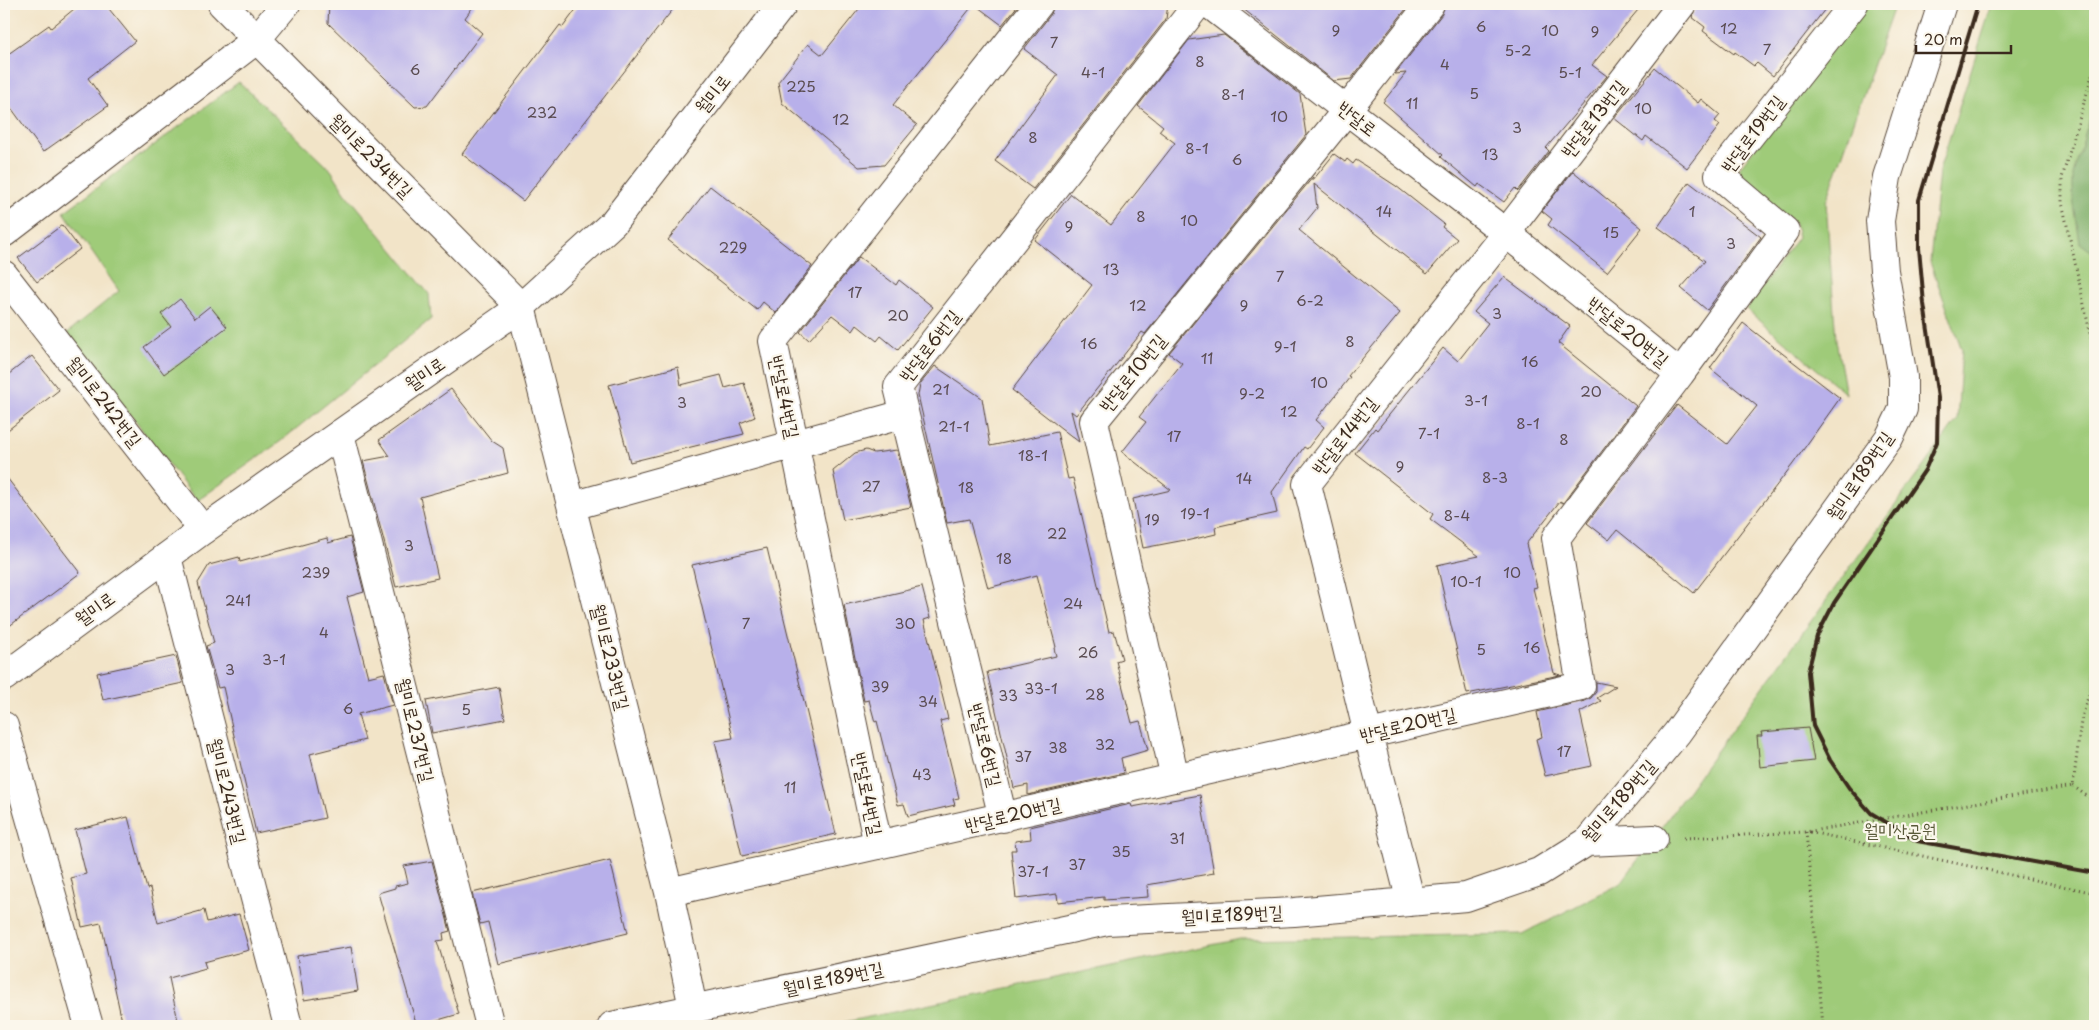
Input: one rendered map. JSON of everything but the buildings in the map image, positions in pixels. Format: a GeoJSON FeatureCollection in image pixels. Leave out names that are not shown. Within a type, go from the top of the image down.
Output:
{"type":"FeatureCollection","features":[{"type":"Feature","properties":{"kind":"street","name":"월미로234번길"},"geometry":{"type":"LineString","coordinates":[[222,4],[521,307]]}},
{"type":"Feature","properties":{"kind":"street"},"geometry":{"type":"LineString","coordinates":[[4,232],[256,40],[286,4]]}},
{"type":"Feature","properties":{"kind":"street","name":"월미로"},"geometry":{"type":"LineString","coordinates":[[4,677],[203,530],[521,307],[613,223],[783,4]]}},
{"type":"Feature","properties":{"kind":"street","name":"반달로4번길"},"geometry":{"type":"LineString","coordinates":[[878,845],[773,342],[1039,4]]}},
{"type":"Feature","properties":{"kind":"street","name":"반달로6번길"},"geometry":{"type":"LineString","coordinates":[[1002,818],[898,387],[1198,4]]}},
{"type":"Feature","properties":{"kind":"street","name":"반달로"},"geometry":{"type":"LineString","coordinates":[[1209,4],[1506,233]]}},
{"type":"Feature","properties":{"kind":"street"},"geometry":{"type":"LineString","coordinates":[[1346,111],[1430,4]]}},
{"type":"Feature","properties":{"kind":"street","name":"반달로13번길"},"geometry":{"type":"LineString","coordinates":[[1506,233],[1682,4]]}},
{"type":"Feature","properties":{"kind":"street","name":"반달로19번길"},"geometry":{"type":"LineString","coordinates":[[1680,374],[1785,231],[1719,175],[1854,4]]}},
{"type":"Feature","properties":{"kind":"street","name":"월미로189번길"},"geometry":{"type":"LineString","coordinates":[[612,1026],[1108,921],[1294,912],[1466,897],[1540,872],[1587,842],[1677,733],[1889,438],[1903,409],[1903,377],[1884,271],[1880,221],[1887,177],[1942,4]]}},
{"type":"Feature","properties":{"kind":"street","name":"반달로10번길"},"geometry":{"type":"LineString","coordinates":[[1175,778],[1094,421],[1346,111]]}},
{"type":"Feature","properties":{"kind":"street","name":"반달로20번길"},"geometry":{"type":"LineString","coordinates":[[669,892],[1581,686],[1556,538],[1680,374],[1506,233]]}},
{"type":"Feature","properties":{"kind":"street","name":"반달로14번길"},"geometry":{"type":"LineString","coordinates":[[1368,734],[1307,484],[1506,233]]}},
{"type":"Feature","properties":{"kind":"street","name":"월미로242번길"},"geometry":{"type":"LineString","coordinates":[[4,275],[203,530]]}},
{"type":"Feature","properties":{"kind":"street","name":"월미로233번길"},"geometry":{"type":"LineString","coordinates":[[521,307],[669,892],[692,1008]]}},
{"type":"Feature","properties":{"kind":"street"},"geometry":{"type":"LineString","coordinates":[[572,506],[904,414]]}},
{"type":"Feature","properties":{"kind":"street","name":"월미로237번길"},"geometry":{"type":"LineString","coordinates":[[340,434],[490,1026]]}},
{"type":"Feature","properties":{"kind":"street","name":"월미로243번길"},"geometry":{"type":"LineString","coordinates":[[167,557],[288,1026]]}},
{"type":"Feature","properties":{"kind":"street"},"geometry":{"type":"LineString","coordinates":[[4,726],[89,1026]]}},
{"type":"Feature","properties":{"kind":"street"},"geometry":{"type":"LineString","coordinates":[[1368,734],[1411,902]]}},
{"type":"Feature","properties":{"kind":"street"},"geometry":{"type":"LineString","coordinates":[[1587,842],[1654,839]]}},
{"type":"Feature","properties":{"kind":"path"},"geometry":{"type":"LineString","coordinates":[[2095,65],[2062,178],[2062,202],[2095,356]]}},
{"type":"Feature","properties":{"kind":"path"},"geometry":{"type":"LineString","coordinates":[[2073,786],[2081,721],[2095,674]]}},
{"type":"Feature","properties":{"kind":"path"},"geometry":{"type":"LineString","coordinates":[[1654,839],[1806,832],[2073,786],[2095,802]]}},
{"type":"Feature","properties":{"kind":"path"},"geometry":{"type":"LineString","coordinates":[[1806,832],[2095,893]]}},
{"type":"Feature","properties":{"kind":"path"},"geometry":{"type":"LineString","coordinates":[[1806,832],[1824,1026]]}},
{"type":"Feature","properties":{"kind":"green space"},"geometry":{"type":"Polygon","coordinates":[[[1868,4],[1895,4],[1826,202],[1836,340],[1846,394],[1746,309],[1798,237],[1795,223],[1740,179],[1740,167],[1868,4]]]}},
{"type":"Feature","properties":{"kind":"green space","name":"월미산공원"},"geometry":{"type":"Polygon","coordinates":[[[1992,4],[2095,4],[2095,1026],[826,1026],[1240,939],[1522,934],[1621,883],[1957,420],[1962,350],[1930,262],[1939,171],[1992,4]]]}},
{"type":"Feature","properties":{"kind":"green space"},"geometry":{"type":"Polygon","coordinates":[[[239,82],[331,170],[345,192],[429,294],[431,319],[281,441],[197,501],[67,333],[119,291],[64,212],[239,82]]]}},
{"type":"Feature","properties":{"kind":"green space"},"geometry":{"type":"Polygon","coordinates":[[[2095,101],[2095,254],[2080,243],[2073,199],[2073,175],[2095,101]]]}},
{"type":"Feature","properties":{"kind":"railway"},"geometry":{"type":"LineString","coordinates":[[1978,4],[1919,200],[1919,248],[1924,304],[1938,398],[1937,442],[1925,470],[1834,603],[1817,636],[1808,672],[1813,726],[1830,760],[1849,788],[1871,813],[1917,841],[2095,873]]}}]}
